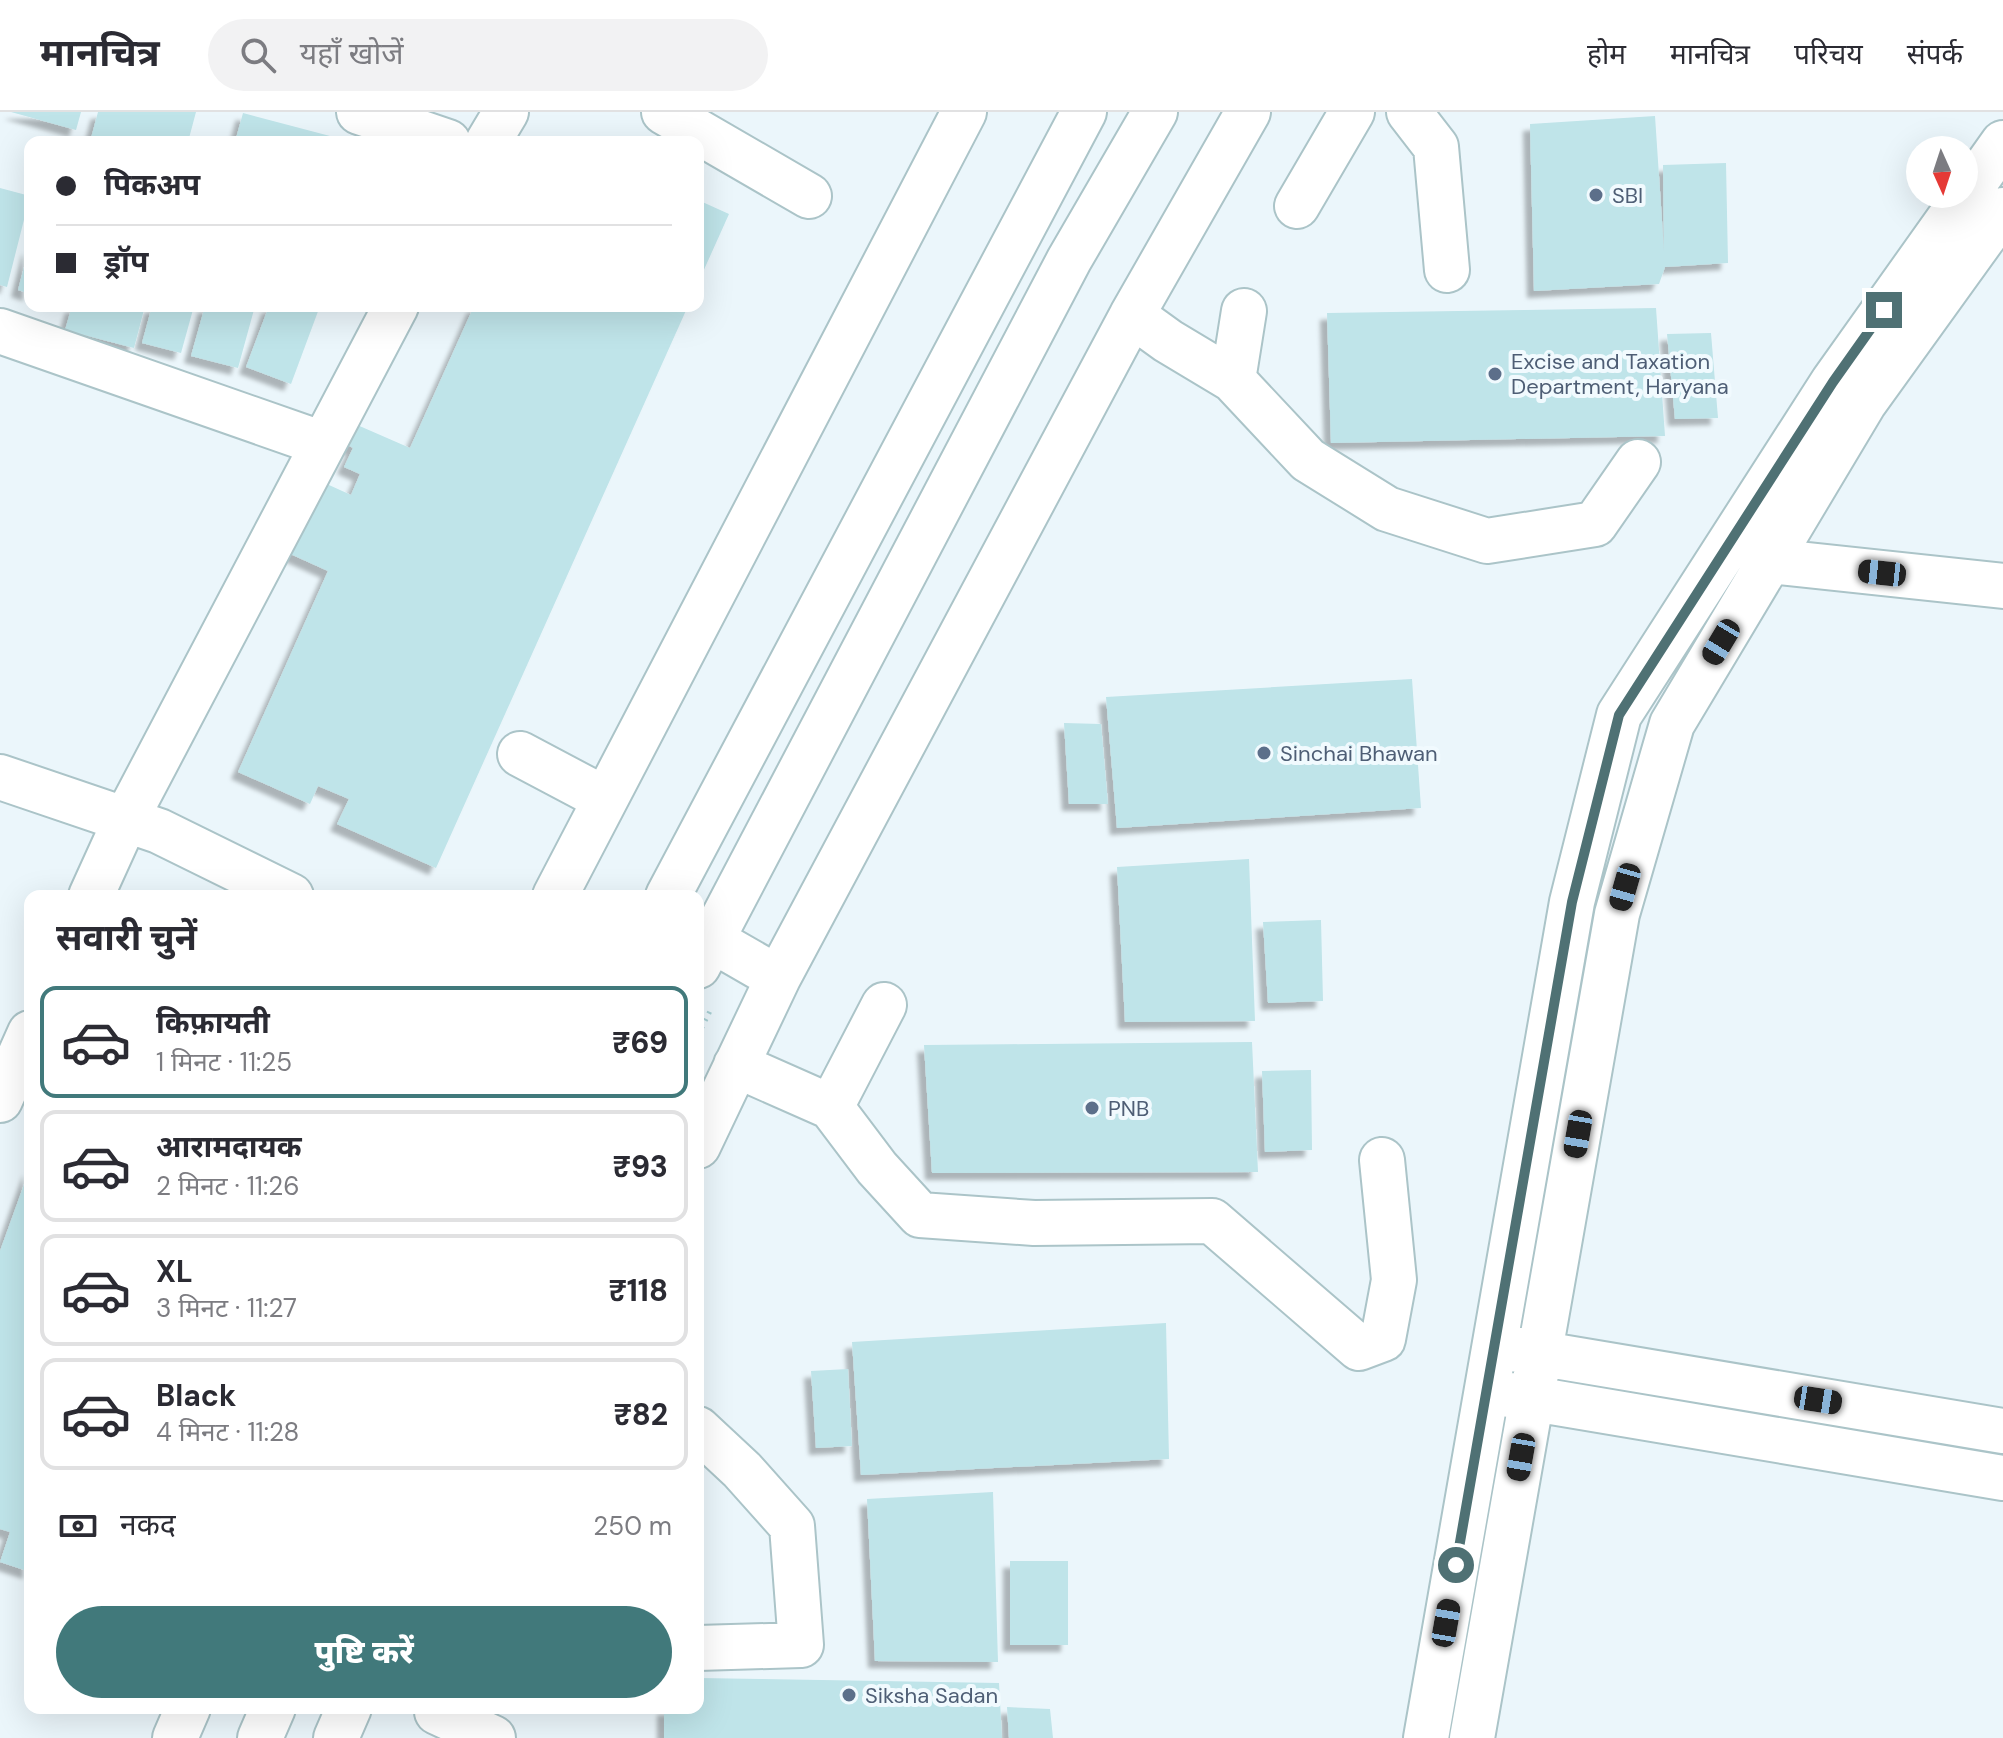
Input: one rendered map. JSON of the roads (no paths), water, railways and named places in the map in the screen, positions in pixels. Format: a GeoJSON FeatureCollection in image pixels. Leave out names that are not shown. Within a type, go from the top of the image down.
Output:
{"type":"FeatureCollection","features":[{"type":"Feature","properties":{"kind":"street"},"geometry":{"type":"LineString","coordinates":[[359,112],[430,136]]}},
{"type":"Feature","properties":{"kind":"street"},"geometry":{"type":"LineString","coordinates":[[492,136],[506,112]]}},
{"type":"Feature","properties":{"kind":"street"},"geometry":{"type":"LineString","coordinates":[[664,112],[809,196]]}},
{"type":"Feature","properties":{"kind":"street"},"geometry":{"type":"LineString","coordinates":[[558,890],[964,112]]}},
{"type":"Feature","properties":{"kind":"street"},"geometry":{"type":"LineString","coordinates":[[671,890],[1084,112]]}},
{"type":"Feature","properties":{"kind":"street"},"geometry":{"type":"LineString","coordinates":[[778,978],[705,953],[1069,260],[1155,112]]}},
{"type":"Feature","properties":{"kind":"street"},"geometry":{"type":"LineString","coordinates":[[704,1133],[778,978],[1132,315],[1248,112]]}},
{"type":"Feature","properties":{"kind":"street"},"geometry":{"type":"LineString","coordinates":[[1297,206],[1352,112]]}},
{"type":"Feature","properties":{"kind":"street"},"geometry":{"type":"LineString","coordinates":[[1409,112],[1436,147],[1447,270]]}},
{"type":"Feature","properties":{"kind":"street"},"geometry":{"type":"LineString","coordinates":[[1426,1738],[1572,902],[1619,715],[1833,382],[2003,143]]}},
{"type":"Feature","properties":{"kind":"street"},"geometry":{"type":"LineString","coordinates":[[1472,1738],[1617,914],[1672,724],[1864,403],[2003,210]]}},
{"type":"Feature","properties":{"kind":"street"},"geometry":{"type":"LineString","coordinates":[[1233,380],[1244,311]]}},
{"type":"Feature","properties":{"kind":"street"},"geometry":{"type":"LineString","coordinates":[[94,890],[126,819],[393,312]]}},
{"type":"Feature","properties":{"kind":"street"},"geometry":{"type":"LineString","coordinates":[[1132,315],[1233,380],[1308,460],[1387,509],[1487,541],[1595,524],[1638,462]]}},
{"type":"Feature","properties":{"kind":"street"},"geometry":{"type":"LineString","coordinates":[[0,331],[323,444]]}},
{"type":"Feature","properties":{"kind":"street"},"geometry":{"type":"LineString","coordinates":[[1733,537],[1770,561],[2003,586]]}},
{"type":"Feature","properties":{"kind":"street"},"geometry":{"type":"LineString","coordinates":[[520,754],[605,799]]}},
{"type":"Feature","properties":{"kind":"street"},"geometry":{"type":"LineString","coordinates":[[0,777],[159,831],[279,890]]}},
{"type":"Feature","properties":{"kind":"street"},"geometry":{"type":"LineString","coordinates":[[831,1107],[884,1005]]}},
{"type":"Feature","properties":{"kind":"street"},"geometry":{"type":"LineString","coordinates":[[0,1100],[24,1046]]}},
{"type":"Feature","properties":{"kind":"street"},"geometry":{"type":"LineString","coordinates":[[736,1065],[831,1107],[877,1168],[920,1215],[1034,1223],[1212,1221],[1359,1348],[1383,1339],[1394,1280],[1382,1160]]}},
{"type":"Feature","properties":{"kind":"street"},"geometry":{"type":"LineString","coordinates":[[1495,1346],[2003,1431]]}},
{"type":"Feature","properties":{"kind":"street"},"geometry":{"type":"LineString","coordinates":[[1487,1391],[2003,1478]]}},
{"type":"Feature","properties":{"kind":"street"},"geometry":{"type":"LineString","coordinates":[[704,1436],[742,1470],[792,1526],[801,1645],[704,1648]]}},
{"type":"Feature","properties":{"kind":"street"},"geometry":{"type":"LineString","coordinates":[[175,1738],[185,1714]]}},
{"type":"Feature","properties":{"kind":"street"},"geometry":{"type":"LineString","coordinates":[[260,1738],[270,1714]]}},
{"type":"Feature","properties":{"kind":"street"},"geometry":{"type":"LineString","coordinates":[[336,1738],[346,1714]]}},
{"type":"Feature","properties":{"kind":"street"},"geometry":{"type":"LineString","coordinates":[[433,1719],[493,1738]]}},
{"type":"Feature","properties":{"kind":"place","name":"SBI"},"geometry":{"type":"Point","coordinates":[1596,195]}},
{"type":"Feature","properties":{"kind":"place","name":"Excise and Taxation Department, Haryana"},"geometry":{"type":"Point","coordinates":[1495,374]}},
{"type":"Feature","properties":{"kind":"place","name":"Sinchai Bhawan"},"geometry":{"type":"Point","coordinates":[1264,753]}},
{"type":"Feature","properties":{"kind":"place","name":"PNB"},"geometry":{"type":"Point","coordinates":[1092,1108]}},
{"type":"Feature","properties":{"kind":"place","name":"Siksha Sadan"},"geometry":{"type":"Point","coordinates":[849,1695]}}]}
